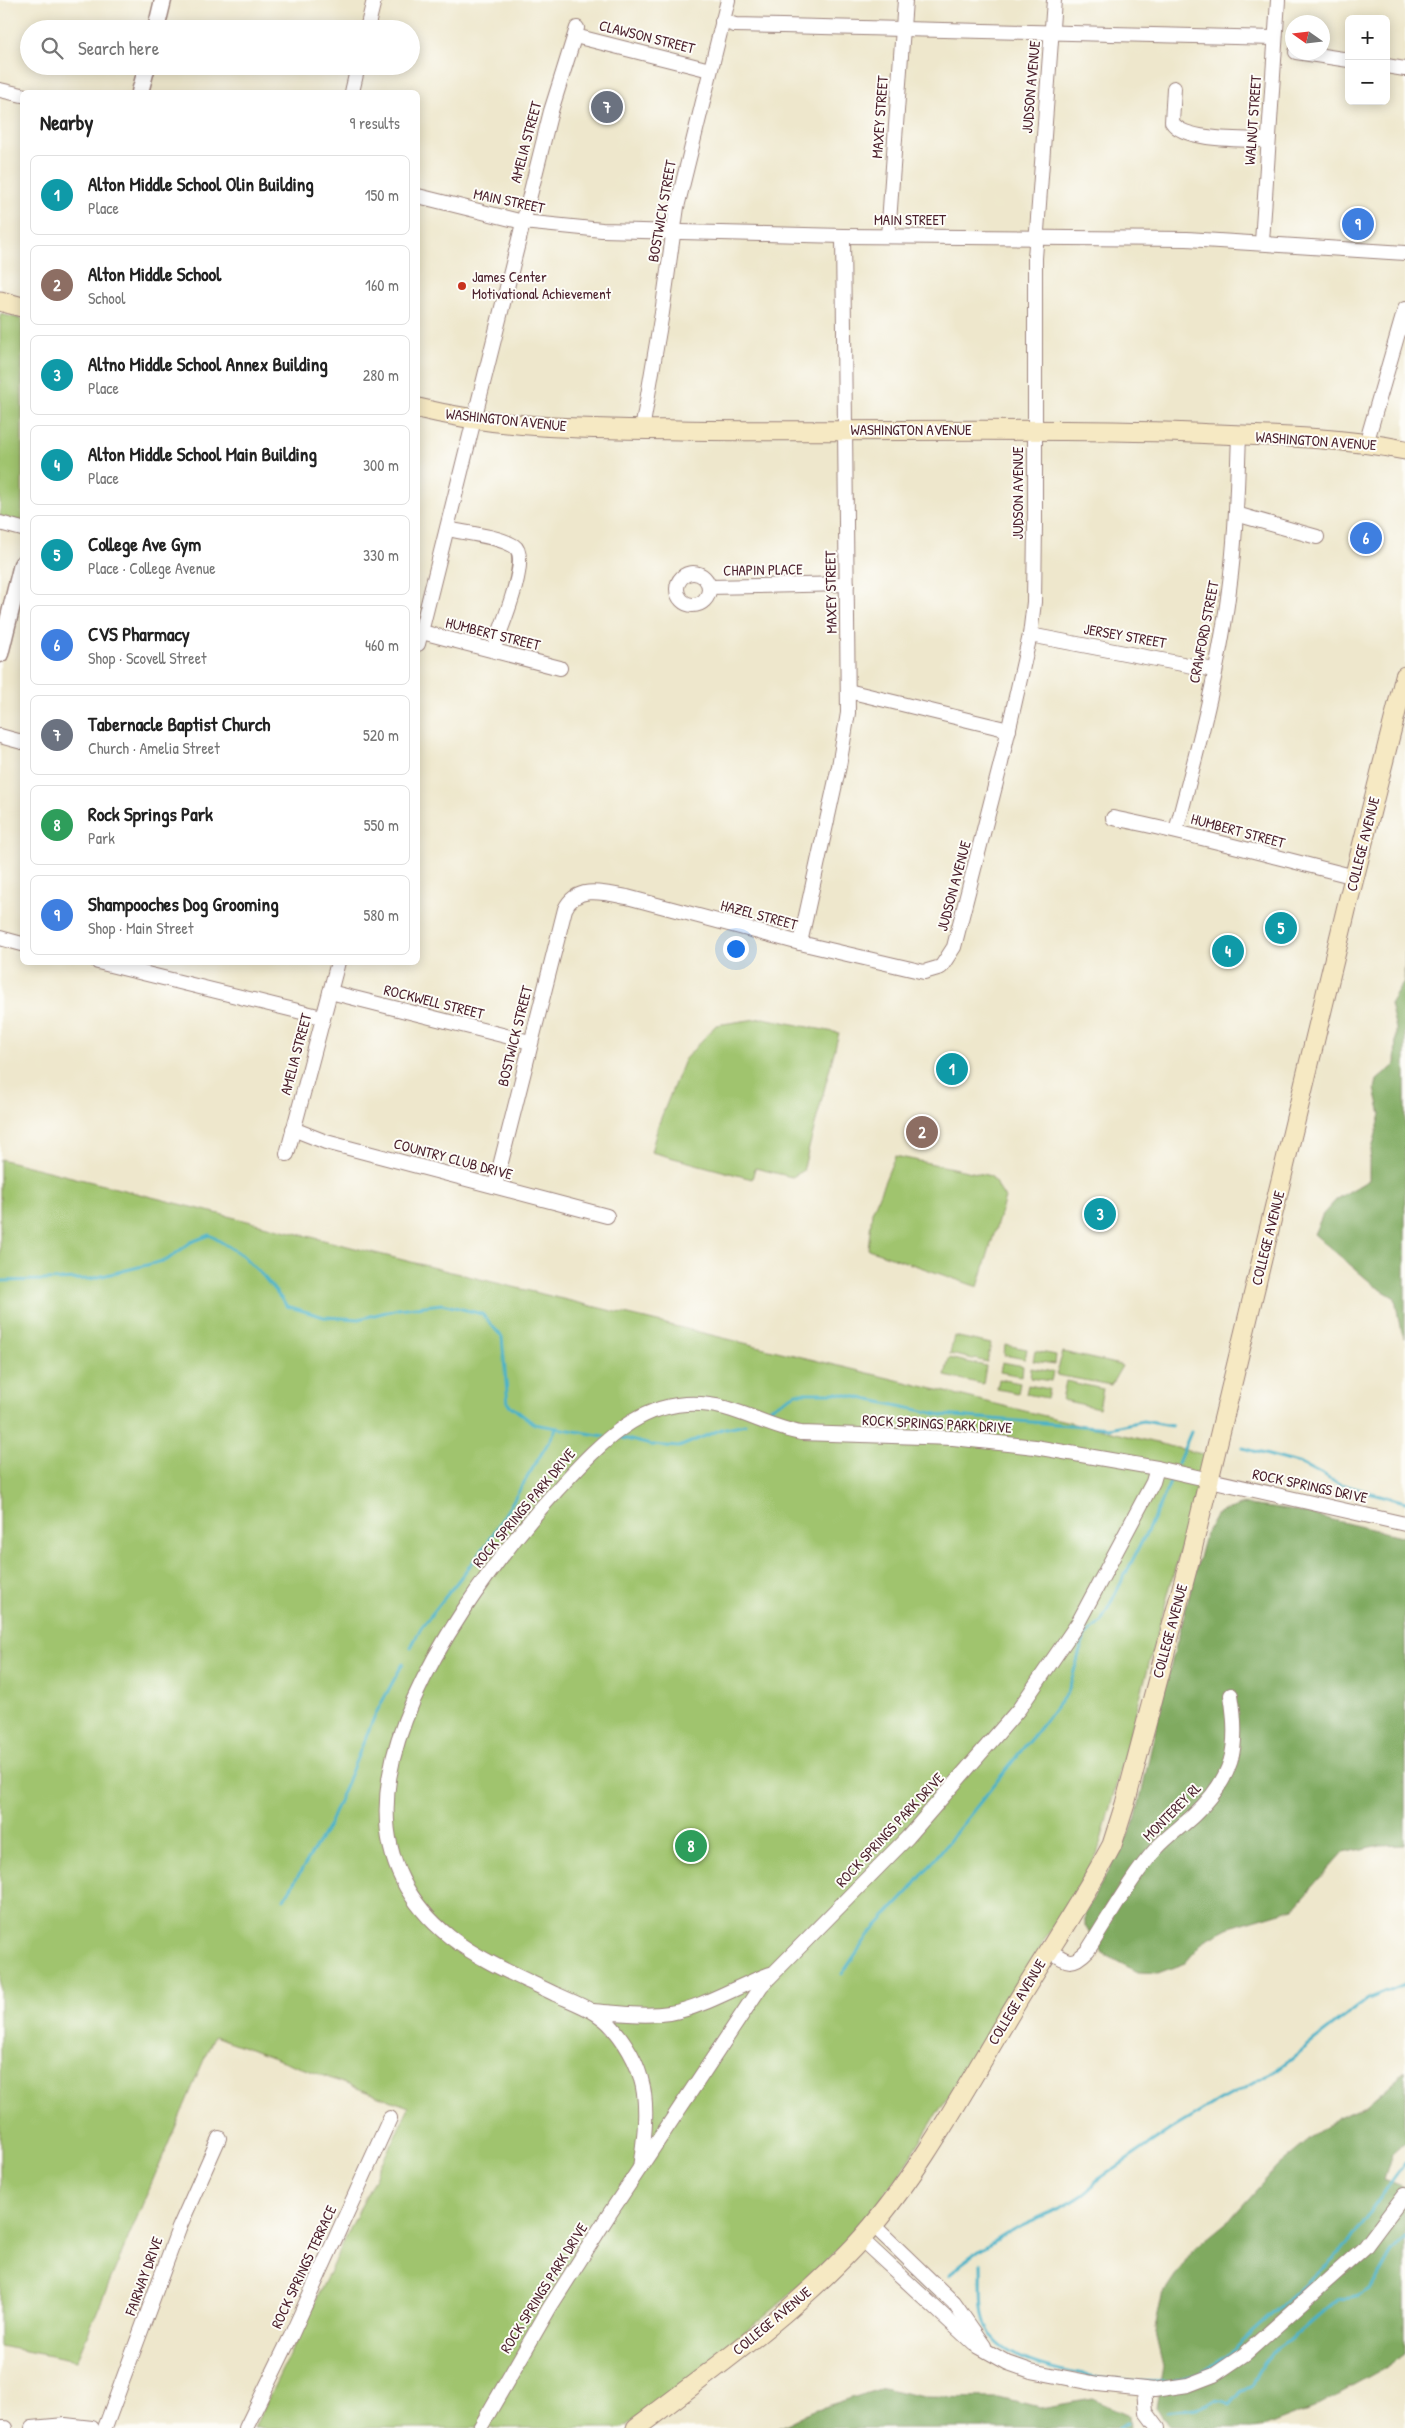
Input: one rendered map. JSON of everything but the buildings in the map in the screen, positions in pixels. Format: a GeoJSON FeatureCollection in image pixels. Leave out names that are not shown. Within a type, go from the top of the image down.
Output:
{"type":"FeatureCollection","features":[{"type":"Feature","properties":{"kind":"main road"},"geometry":{"type":"LineString","coordinates":[[0,301],[20,306]]}},
{"type":"Feature","properties":{"kind":"main road","name":"WASHINGTON AVENUE"},"geometry":{"type":"LineString","coordinates":[[420,408],[474,419],[563,427],[642,430],[1034,430],[1239,436],[1366,444],[1405,450]]}},
{"type":"Feature","properties":{"kind":"main road","name":"COLLEGE AVENUE"},"geometry":{"type":"LineString","coordinates":[[636,2428],[707,2375],[799,2299],[861,2239],[921,2159],[1106,1856],[1116,1835],[1209,1480],[1355,877],[1400,715],[1405,676]]}},
{"type":"Feature","properties":{"kind":"street"},"geometry":{"type":"LineString","coordinates":[[158,20],[163,0]]}},
{"type":"Feature","properties":{"kind":"street"},"geometry":{"type":"LineString","coordinates":[[370,20],[374,0]]}},
{"type":"Feature","properties":{"kind":"street","name":"BOSTWICK STREET"},"geometry":{"type":"LineString","coordinates":[[642,430],[662,313],[672,233],[728,0]]}},
{"type":"Feature","properties":{"kind":"street","name":"MAXEY STREET"},"geometry":{"type":"LineString","coordinates":[[888,236],[905,0]]}},
{"type":"Feature","properties":{"kind":"street","name":"JUDSON AVENUE"},"geometry":{"type":"LineString","coordinates":[[936,970],[950,956],[963,919],[1030,636],[1035,544],[1036,236],[1054,0]]}},
{"type":"Feature","properties":{"kind":"street","name":"WALNUT STREET"},"geometry":{"type":"LineString","coordinates":[[1262,242],[1278,0]]}},
{"type":"Feature","properties":{"kind":"street"},"geometry":{"type":"LineString","coordinates":[[722,21],[735,24],[1052,33],[1275,44],[1285,48]]}},
{"type":"Feature","properties":{"kind":"street","name":"CLAWSON STREET"},"geometry":{"type":"LineString","coordinates":[[576,32],[710,70]]}},
{"type":"Feature","properties":{"kind":"street","name":"AMELIA STREET"},"geometry":{"type":"LineString","coordinates":[[420,628],[447,529],[553,102],[576,32]]}},
{"type":"Feature","properties":{"kind":"street"},"geometry":{"type":"LineString","coordinates":[[1330,57],[1345,59]]}},
{"type":"Feature","properties":{"kind":"street"},"geometry":{"type":"LineString","coordinates":[[1390,67],[1405,69]]}},
{"type":"Feature","properties":{"kind":"street"},"geometry":{"type":"LineString","coordinates":[[140,90],[144,75]]}},
{"type":"Feature","properties":{"kind":"street"},"geometry":{"type":"LineString","coordinates":[[352,90],[356,75]]}},
{"type":"Feature","properties":{"kind":"street"},"geometry":{"type":"LineString","coordinates":[[1174,88],[1172,122],[1178,129],[1198,136],[1268,140]]}},
{"type":"Feature","properties":{"kind":"street"},"geometry":{"type":"LineString","coordinates":[[0,90],[20,95]]}},
{"type":"Feature","properties":{"kind":"street","name":"MAIN STREET"},"geometry":{"type":"LineString","coordinates":[[420,196],[523,222],[572,228],[672,233],[843,236],[1036,236],[1262,242],[1405,253]]}},
{"type":"Feature","properties":{"kind":"street","name":"MAXEY STREET"},"geometry":{"type":"LineString","coordinates":[[800,943],[846,731],[848,691],[843,236]]}},
{"type":"Feature","properties":{"kind":"street"},"geometry":{"type":"LineString","coordinates":[[1366,444],[1405,309]]}},
{"type":"Feature","properties":{"kind":"street","name":"CRAWFORD STREET"},"geometry":{"type":"LineString","coordinates":[[1176,831],[1214,670],[1230,590],[1236,514],[1239,436]]}},
{"type":"Feature","properties":{"kind":"street"},"geometry":{"type":"LineString","coordinates":[[1236,514],[1317,537]]}},
{"type":"Feature","properties":{"kind":"street"},"geometry":{"type":"LineString","coordinates":[[0,523],[20,528]]}},
{"type":"Feature","properties":{"kind":"street"},"geometry":{"type":"LineString","coordinates":[[447,529],[513,545],[520,553],[520,570],[493,650]]}},
{"type":"Feature","properties":{"kind":"street"},"geometry":{"type":"LineString","coordinates":[[0,654],[20,572]]}},
{"type":"Feature","properties":{"kind":"street","name":"CHAPIN PLACE"},"geometry":{"type":"LineString","coordinates":[[709,587],[847,584]]}},
{"type":"Feature","properties":{"kind":"street","name":"HUMBERT STREET"},"geometry":{"type":"LineString","coordinates":[[420,635],[493,650],[560,668]]}},
{"type":"Feature","properties":{"kind":"street","name":"JERSEY STREET"},"geometry":{"type":"LineString","coordinates":[[1030,636],[1214,670]]}},
{"type":"Feature","properties":{"kind":"street"},"geometry":{"type":"LineString","coordinates":[[848,691],[1009,730]]}},
{"type":"Feature","properties":{"kind":"street"},"geometry":{"type":"LineString","coordinates":[[0,736],[20,741]]}},
{"type":"Feature","properties":{"kind":"street","name":"HUMBERT STREET"},"geometry":{"type":"LineString","coordinates":[[1113,818],[1176,831],[1228,846],[1355,877]]}},
{"type":"Feature","properties":{"kind":"street","name":"HAZEL STREET"},"geometry":{"type":"LineString","coordinates":[[574,897],[592,891],[608,893],[908,970],[924,972],[936,970]]}},
{"type":"Feature","properties":{"kind":"street","name":"BOSTWICK STREET"},"geometry":{"type":"LineString","coordinates":[[495,1186],[565,909],[574,897]]}},
{"type":"Feature","properties":{"kind":"street"},"geometry":{"type":"LineString","coordinates":[[0,938],[20,943]]}},
{"type":"Feature","properties":{"kind":"street"},"geometry":{"type":"LineString","coordinates":[[120,965],[134,967],[322,1017]]}},
{"type":"Feature","properties":{"kind":"street","name":"AMELIA STREET"},"geometry":{"type":"LineString","coordinates":[[287,1154],[337,965]]}},
{"type":"Feature","properties":{"kind":"street","name":"ROCKWELL STREET"},"geometry":{"type":"LineString","coordinates":[[330,992],[530,1042]]}},
{"type":"Feature","properties":{"kind":"street","name":"COUNTRY CLUB DRIVE"},"geometry":{"type":"LineString","coordinates":[[293,1129],[326,1142],[607,1216]]}},
{"type":"Feature","properties":{"kind":"street","name":"ROCK SPRINGS PARK DRIVE"},"geometry":{"type":"LineString","coordinates":[[640,2168],[647,2121],[647,2106],[634,2061],[609,2024],[592,2011],[513,1974],[471,1951],[430,1920],[410,1896],[394,1859],[386,1814],[388,1788],[396,1742],[417,1691],[434,1658],[479,1587],[511,1544],[593,1450],[617,1431],[643,1415],[671,1406],[698,1404],[740,1412],[780,1429],[801,1433],[953,1438],[1006,1443],[1157,1468],[1209,1480]]}},
{"type":"Feature","properties":{"kind":"street","name":"ROCK SPRINGS PARK DRIVE"},"geometry":{"type":"LineString","coordinates":[[480,2428],[550,2307],[752,1999],[772,1973],[908,1837],[1019,1708],[1050,1666],[1103,1580],[1153,1482],[1157,1468]]}},
{"type":"Feature","properties":{"kind":"street","name":"ROCK SPRINGS DRIVE"},"geometry":{"type":"LineString","coordinates":[[1209,1480],[1405,1524]]}},
{"type":"Feature","properties":{"kind":"street","name":"MONTEREY RL"},"geometry":{"type":"LineString","coordinates":[[1048,1949],[1066,1960],[1075,1961],[1079,1959],[1088,1950],[1156,1849],[1192,1817],[1219,1787],[1229,1770],[1234,1752],[1236,1735],[1231,1696]]}},
{"type":"Feature","properties":{"kind":"street","name":"ROCK SPRINGS PARK DRIVE"},"geometry":{"type":"LineString","coordinates":[[592,2011],[638,2015],[671,2013],[688,2009],[742,1984],[772,1973]]}},
{"type":"Feature","properties":{"kind":"street","name":"ROCK SPRINGS TERRACE"},"geometry":{"type":"LineString","coordinates":[[246,2428],[295,2327],[390,2118]]}},
{"type":"Feature","properties":{"kind":"street","name":"FAIRWAY DRIVE"},"geometry":{"type":"LineString","coordinates":[[106,2428],[179,2228],[218,2138]]}},
{"type":"Feature","properties":{"kind":"street"},"geometry":{"type":"LineString","coordinates":[[861,2239],[962,2334],[974,2344],[1008,2363],[1031,2371],[1098,2384],[1144,2390],[1188,2385],[1214,2375],[1245,2354],[1365,2247],[1405,2194]]}},
{"type":"Feature","properties":{"kind":"street"},"geometry":{"type":"LineString","coordinates":[[873,2224],[954,2303],[985,2349]]}},
{"type":"Feature","properties":{"kind":"street"},"geometry":{"type":"LineString","coordinates":[[1144,2390],[1146,2412],[1158,2428]]}},
{"type":"Feature","properties":{"kind":"street"},"geometry":{"type":"LineString","coordinates":[[32,2428],[65,2425],[92,2428]]}},
{"type":"Feature","properties":{"kind":"street"},"geometry":{"type":"LineString","coordinates":[[0,2428],[5,2428]]}},
{"type":"Feature","properties":{"kind":"green space"},"geometry":{"type":"Polygon","coordinates":[[[0,314],[20,319],[20,521],[0,516],[0,314]]]}},
{"type":"Feature","properties":{"kind":"green space"},"geometry":{"type":"Polygon","coordinates":[[[1405,950],[1405,1339],[1400,1327],[1395,1298],[1375,1286],[1314,1234],[1323,1214],[1338,1198],[1369,1180],[1369,1161],[1381,1114],[1375,1089],[1377,1080],[1395,1065],[1396,1029],[1390,1004],[1404,981],[1405,950]]]}},
{"type":"Feature","properties":{"kind":"green space"},"geometry":{"type":"Polygon","coordinates":[[[763,1018],[839,1033],[803,1171],[792,1177],[755,1168],[752,1179],[651,1152],[659,1123],[684,1060],[716,1025],[763,1018]]]}},
{"type":"Feature","properties":{"kind":"green space"},"geometry":{"type":"Polygon","coordinates":[[[895,1156],[991,1176],[1005,1198],[978,1287],[868,1249],[872,1212],[895,1156]]]}},
{"type":"Feature","properties":{"kind":"green space"},"geometry":{"type":"Polygon","coordinates":[[[0,1159],[443,1270],[1206,1455],[1097,1855],[898,2177],[858,2230],[803,2283],[693,2376],[623,2428],[254,2428],[409,2107],[214,2036],[76,2361],[0,2346],[0,1159]]]}},
{"type":"Feature","properties":{"kind":"green space"},"geometry":{"type":"Polygon","coordinates":[[[954,1336],[991,1344],[987,1362],[950,1354],[954,1336]]]}},
{"type":"Feature","properties":{"kind":"green space"},"geometry":{"type":"Polygon","coordinates":[[[1005,1345],[1027,1349],[1025,1359],[1004,1355],[1005,1345]]]}},
{"type":"Feature","properties":{"kind":"green space"},"geometry":{"type":"Polygon","coordinates":[[[1035,1351],[1056,1355],[1055,1364],[1033,1361],[1035,1351]]]}},
{"type":"Feature","properties":{"kind":"green space"},"geometry":{"type":"Polygon","coordinates":[[[1063,1352],[1122,1366],[1111,1385],[1056,1375],[1063,1352]]]}},
{"type":"Feature","properties":{"kind":"green space"},"geometry":{"type":"Polygon","coordinates":[[[949,1358],[986,1366],[983,1384],[945,1376],[949,1358]]]}},
{"type":"Feature","properties":{"kind":"green space"},"geometry":{"type":"Polygon","coordinates":[[[1002,1362],[1023,1366],[1022,1376],[1000,1372],[1002,1362]]]}},
{"type":"Feature","properties":{"kind":"green space"},"geometry":{"type":"Polygon","coordinates":[[[1031,1368],[1053,1372],[1051,1381],[1030,1378],[1031,1368]]]}},
{"type":"Feature","properties":{"kind":"green space"},"geometry":{"type":"Polygon","coordinates":[[[999,1379],[1020,1383],[1018,1393],[997,1389],[999,1379]]]}},
{"type":"Feature","properties":{"kind":"green space"},"geometry":{"type":"Polygon","coordinates":[[[1066,1381],[1103,1389],[1099,1408],[1062,1400],[1066,1381]]]}},
{"type":"Feature","properties":{"kind":"green space"},"geometry":{"type":"Polygon","coordinates":[[[1028,1385],[1049,1389],[1047,1398],[1026,1394],[1028,1385]]]}},
{"type":"Feature","properties":{"kind":"green space"},"geometry":{"type":"Polygon","coordinates":[[[1241,1504],[1295,1511],[1405,1537],[1405,1844],[1381,1845],[1343,1853],[1294,1908],[1230,1927],[1205,1940],[1185,1963],[1158,1973],[1138,1972],[1103,1954],[1085,1926],[1085,1913],[1135,1822],[1163,1695],[1205,1535],[1216,1515],[1241,1504]]]}},
{"type":"Feature","properties":{"kind":"green space"},"geometry":{"type":"Polygon","coordinates":[[[1405,2071],[1405,2142],[1392,2154],[1384,2180],[1405,2188],[1405,2355],[1390,2366],[1315,2407],[1266,2426],[1250,2428],[1169,2427],[1157,2407],[1164,2367],[1155,2329],[1162,2296],[1194,2248],[1232,2217],[1278,2166],[1336,2118],[1366,2105],[1405,2071]]]}},
{"type":"Feature","properties":{"kind":"green space"},"geometry":{"type":"Polygon","coordinates":[[[883,2388],[924,2397],[1000,2398],[1040,2408],[1092,2399],[1129,2415],[1130,2428],[778,2428],[814,2410],[883,2388]]]}},
{"type":"Feature","properties":{"kind":"waterway"},"geometry":{"type":"LineString","coordinates":[[0,1281],[90,1279],[167,1260],[191,1242],[210,1235],[242,1255],[264,1277],[287,1306],[324,1317],[359,1319],[398,1309],[442,1304],[482,1314],[502,1337],[508,1404],[534,1424],[604,1436]]}},
{"type":"Feature","properties":{"kind":"waterway"},"geometry":{"type":"LineString","coordinates":[[758,1415],[796,1393],[837,1393],[942,1415],[1109,1428],[1143,1421],[1172,1426]]}},
{"type":"Feature","properties":{"kind":"waterway"},"geometry":{"type":"LineString","coordinates":[[618,1437],[651,1445],[679,1447],[722,1429],[745,1424]]}},
{"type":"Feature","properties":{"kind":"waterway"},"geometry":{"type":"LineString","coordinates":[[411,1647],[421,1628],[487,1544],[557,1428]]}},
{"type":"Feature","properties":{"kind":"waterway"},"geometry":{"type":"LineString","coordinates":[[1178,1463],[1191,1432]]}},
{"type":"Feature","properties":{"kind":"waterway"},"geometry":{"type":"LineString","coordinates":[[1243,1448],[1301,1464],[1340,1484],[1405,1502]]}},
{"type":"Feature","properties":{"kind":"waterway"},"geometry":{"type":"LineString","coordinates":[[842,1974],[870,1933],[911,1889],[1068,1692],[1084,1637],[1101,1622],[1160,1506],[1171,1480]]}},
{"type":"Feature","properties":{"kind":"waterway"},"geometry":{"type":"LineString","coordinates":[[284,1899],[329,1825],[375,1715],[403,1663]]}},
{"type":"Feature","properties":{"kind":"waterway"},"geometry":{"type":"LineString","coordinates":[[949,2274],[980,2250],[1012,2230],[1082,2196],[1096,2181],[1172,2129],[1220,2100],[1275,2071],[1368,1999],[1405,1984]]}},
{"type":"Feature","properties":{"kind":"waterway"},"geometry":{"type":"LineString","coordinates":[[1173,2381],[1199,2374],[1226,2356],[1346,2247],[1405,2163]]}},
{"type":"Feature","properties":{"kind":"waterway"},"geometry":{"type":"LineString","coordinates":[[1168,2411],[1196,2408],[1215,2401],[1229,2404],[1241,2390],[1251,2387],[1257,2374],[1277,2349],[1289,2341],[1338,2298],[1358,2296],[1372,2286],[1405,2236]]}},
{"type":"Feature","properties":{"kind":"waterway"},"geometry":{"type":"LineString","coordinates":[[981,2264],[982,2310],[984,2319],[991,2335],[1004,2348],[1046,2367],[1072,2373],[1125,2380],[1167,2382]]}},
{"type":"Feature","properties":{"kind":"waterway"},"geometry":{"type":"LineString","coordinates":[[1119,2428],[1127,2423]]}},
{"type":"Feature","properties":{"kind":"place","name":"Tabernacle Baptist Church"},"geometry":{"type":"Point","coordinates":[607,107]}},
{"type":"Feature","properties":{"kind":"place","name":"Shampooches Dog Grooming"},"geometry":{"type":"Point","coordinates":[1358,224]}},
{"type":"Feature","properties":{"kind":"place","name":"James Center Motivational Achievement"},"geometry":{"type":"Point","coordinates":[462,286]}},
{"type":"Feature","properties":{"kind":"place","name":"CVS Pharmacy"},"geometry":{"type":"Point","coordinates":[1366,538]}},
{"type":"Feature","properties":{"kind":"place","name":"College Ave Gym"},"geometry":{"type":"Point","coordinates":[1281,928]}},
{"type":"Feature","properties":{"kind":"place","name":"Alton Middle School Main Building"},"geometry":{"type":"Point","coordinates":[1228,951]}},
{"type":"Feature","properties":{"kind":"place","name":"Alton Middle School Olin Building"},"geometry":{"type":"Point","coordinates":[952,1069]}},
{"type":"Feature","properties":{"kind":"place","name":"Alton Middle School"},"geometry":{"type":"Point","coordinates":[922,1132]}},
{"type":"Feature","properties":{"kind":"place","name":"Altno Middle School Annex Building"},"geometry":{"type":"Point","coordinates":[1100,1214]}},
{"type":"Feature","properties":{"kind":"place","name":"Rock Springs Park"},"geometry":{"type":"Point","coordinates":[691,1846]}}]}
